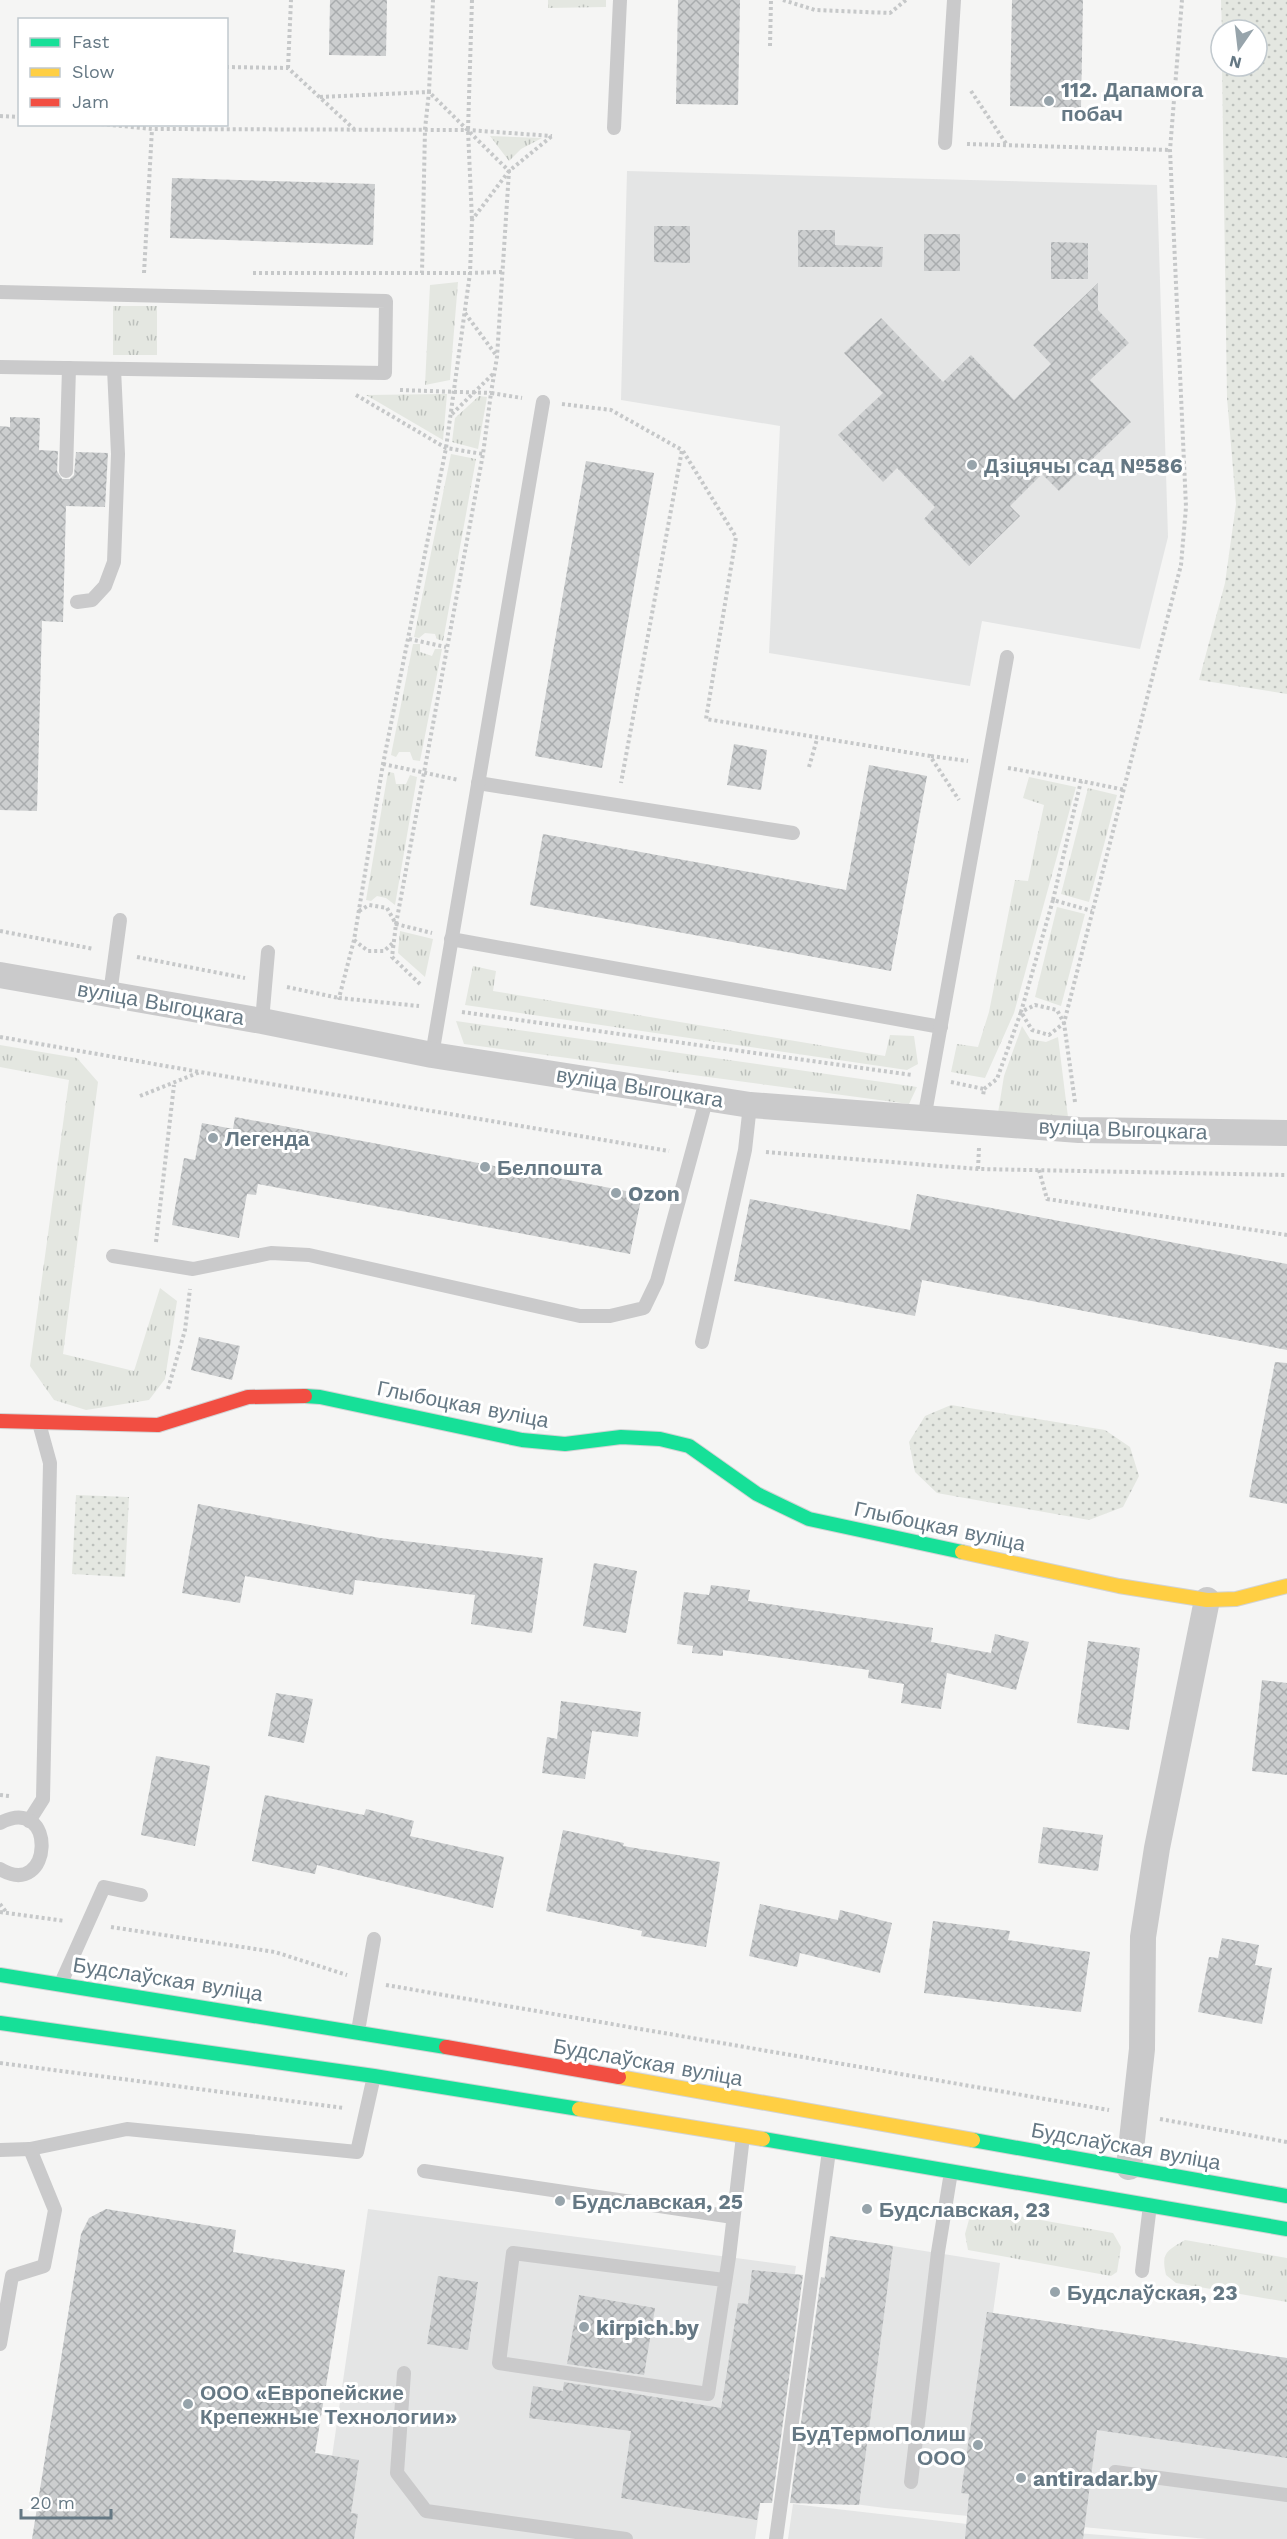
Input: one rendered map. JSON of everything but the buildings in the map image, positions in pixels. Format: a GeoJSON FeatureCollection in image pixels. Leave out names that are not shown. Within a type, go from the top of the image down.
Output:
{"type":"FeatureCollection","features":[{"type":"Feature","properties":{"kind":"main road","name":"Глыбоцкая вуліца"},"geometry":{"type":"LineString","coordinates":[[0,1421],[158,1425],[248,1398],[270,1395],[320,1397],[522,1440],[565,1444],[621,1437],[660,1439],[689,1446],[757,1494],[809,1519],[1119,1586],[1207,1600],[1236,1599],[1287,1586]]}},
{"type":"Feature","properties":{"kind":"main road","name":"Будслаўская вуліца"},"geometry":{"type":"LineString","coordinates":[[0,1975],[358,2031],[1287,2196]]}},
{"type":"Feature","properties":{"kind":"main road"},"geometry":{"type":"LineString","coordinates":[[0,2023],[374,2076],[743,2136],[1287,2229]]}},
{"type":"Feature","properties":{"kind":"street","name":"вуліца Выгоцкага"},"geometry":{"type":"LineString","coordinates":[[0,975],[262,1021],[432,1055],[750,1105],[1079,1130],[1287,1133]]}},
{"type":"Feature","properties":{"kind":"street"},"geometry":{"type":"LineString","coordinates":[[1129,2167],[1137,2114],[1142,2049],[1143,1937],[1157,1848],[1207,1600]]}},
{"type":"Feature","properties":{"kind":"lane"},"geometry":{"type":"LineString","coordinates":[[614,128],[620,0]]}},
{"type":"Feature","properties":{"kind":"lane"},"geometry":{"type":"LineString","coordinates":[[945,143],[954,0]]}},
{"type":"Feature","properties":{"kind":"lane"},"geometry":{"type":"LineString","coordinates":[[0,292],[386,301],[385,373],[0,366]]}},
{"type":"Feature","properties":{"kind":"lane"},"geometry":{"type":"LineString","coordinates":[[66,471],[69,368]]}},
{"type":"Feature","properties":{"kind":"lane"},"geometry":{"type":"LineString","coordinates":[[77,602],[92,600],[105,586],[114,562],[118,454],[114,369]]}},
{"type":"Feature","properties":{"kind":"lane"},"geometry":{"type":"LineString","coordinates":[[432,1055],[543,402]]}},
{"type":"Feature","properties":{"kind":"lane"},"geometry":{"type":"LineString","coordinates":[[924,1119],[1007,657]]}},
{"type":"Feature","properties":{"kind":"lane"},"geometry":{"type":"LineString","coordinates":[[478,783],[793,833]]}},
{"type":"Feature","properties":{"kind":"lane"},"geometry":{"type":"LineString","coordinates":[[110,994],[120,920]]}},
{"type":"Feature","properties":{"kind":"lane"},"geometry":{"type":"LineString","coordinates":[[451,939],[941,1026]]}},
{"type":"Feature","properties":{"kind":"lane"},"geometry":{"type":"LineString","coordinates":[[262,1021],[268,952]]}},
{"type":"Feature","properties":{"kind":"lane"},"geometry":{"type":"LineString","coordinates":[[113,1256],[193,1269],[272,1253],[309,1254],[580,1316],[610,1316],[633,1311],[644,1308],[657,1281],[706,1097]]}},
{"type":"Feature","properties":{"kind":"lane"},"geometry":{"type":"LineString","coordinates":[[702,1342],[745,1150],[750,1105]]}},
{"type":"Feature","properties":{"kind":"lane"},"geometry":{"type":"LineString","coordinates":[[29,1821],[43,1799],[50,1463],[38,1421]]}},
{"type":"Feature","properties":{"kind":"lane"},"geometry":{"type":"LineString","coordinates":[[0,1823],[10,1819],[29,1821],[41,1834],[44,1842],[40,1860],[28,1871],[10,1874],[0,1869]]}},
{"type":"Feature","properties":{"kind":"lane"},"geometry":{"type":"LineString","coordinates":[[61,1983],[104,1887],[141,1895]]}},
{"type":"Feature","properties":{"kind":"lane"},"geometry":{"type":"LineString","coordinates":[[358,2031],[374,1939]]}},
{"type":"Feature","properties":{"kind":"lane"},"geometry":{"type":"LineString","coordinates":[[0,2150],[30,2148],[127,2129],[357,2152],[374,2076]]}},
{"type":"Feature","properties":{"kind":"lane"},"geometry":{"type":"LineString","coordinates":[[724,2280],[513,2253],[499,2363],[708,2394],[734,2217],[743,2136]]}},
{"type":"Feature","properties":{"kind":"lane"},"geometry":{"type":"LineString","coordinates":[[0,2344],[12,2276],[44,2266],[55,2210],[30,2148]]}},
{"type":"Feature","properties":{"kind":"lane"},"geometry":{"type":"LineString","coordinates":[[776,2539],[829,2151]]}},
{"type":"Feature","properties":{"kind":"lane"},"geometry":{"type":"LineString","coordinates":[[424,2171],[734,2217]]}},
{"type":"Feature","properties":{"kind":"lane"},"geometry":{"type":"LineString","coordinates":[[911,2482],[938,2252],[951,2172]]}},
{"type":"Feature","properties":{"kind":"lane"},"geometry":{"type":"LineString","coordinates":[[1142,2271],[1150,2205]]}},
{"type":"Feature","properties":{"kind":"lane"},"geometry":{"type":"LineString","coordinates":[[404,2373],[397,2473],[426,2511],[626,2539]]}},
{"type":"Feature","properties":{"kind":"lane"},"geometry":{"type":"LineString","coordinates":[[1115,2472],[1287,2495]]}},
{"type":"Feature","properties":{"kind":"path"},"geometry":{"type":"LineString","coordinates":[[288,68],[291,0]]}},
{"type":"Feature","properties":{"kind":"path"},"geometry":{"type":"LineString","coordinates":[[422,273],[425,129],[433,0]]}},
{"type":"Feature","properties":{"kind":"path"},"geometry":{"type":"LineString","coordinates":[[339,998],[354,940],[383,764],[452,415],[470,273],[472,220],[468,130],[472,0]]}},
{"type":"Feature","properties":{"kind":"path"},"geometry":{"type":"LineString","coordinates":[[770,46],[771,0]]}},
{"type":"Feature","properties":{"kind":"path"},"geometry":{"type":"LineString","coordinates":[[783,0],[815,10],[890,13],[906,0]]}},
{"type":"Feature","properties":{"kind":"path"},"geometry":{"type":"LineString","coordinates":[[1021,1012],[1032,1030],[1049,1035],[1064,1023],[1181,565],[1186,507],[1170,150],[1182,0]]}},
{"type":"Feature","properties":{"kind":"path"},"geometry":{"type":"LineString","coordinates":[[228,67],[288,68],[355,129]]}},
{"type":"Feature","properties":{"kind":"path"},"geometry":{"type":"LineString","coordinates":[[949,78],[969,87],[1007,145]]}},
{"type":"Feature","properties":{"kind":"path"},"geometry":{"type":"LineString","coordinates":[[320,97],[429,92],[509,171],[497,357],[491,393],[455,390],[390,390]]}},
{"type":"Feature","properties":{"kind":"path"},"geometry":{"type":"LineString","coordinates":[[0,116],[18,117]]}},
{"type":"Feature","properties":{"kind":"path"},"geometry":{"type":"LineString","coordinates":[[121,126],[152,129],[425,129],[552,136],[509,171],[472,220]]}},
{"type":"Feature","properties":{"kind":"path"},"geometry":{"type":"LineString","coordinates":[[144,273],[152,129]]}},
{"type":"Feature","properties":{"kind":"path"},"geometry":{"type":"LineString","coordinates":[[945,143],[1170,150]]}},
{"type":"Feature","properties":{"kind":"path"},"geometry":{"type":"LineString","coordinates":[[248,273],[502,272]]}},
{"type":"Feature","properties":{"kind":"path"},"geometry":{"type":"LineString","coordinates":[[133,273],[156,273]]}},
{"type":"Feature","properties":{"kind":"path"},"geometry":{"type":"LineString","coordinates":[[465,312],[497,357]]}},
{"type":"Feature","properties":{"kind":"path"},"geometry":{"type":"LineString","coordinates":[[316,372],[446,448],[483,454]]}},
{"type":"Feature","properties":{"kind":"path"},"geometry":{"type":"LineString","coordinates":[[452,415],[494,374]]}},
{"type":"Feature","properties":{"kind":"path"},"geometry":{"type":"LineString","coordinates":[[682,450],[736,537],[706,719],[930,756],[959,800],[957,812]]}},
{"type":"Feature","properties":{"kind":"path"},"geometry":{"type":"LineString","coordinates":[[409,639],[446,647]]}},
{"type":"Feature","properties":{"kind":"path"},"geometry":{"type":"LineString","coordinates":[[809,767],[817,739]]}},
{"type":"Feature","properties":{"kind":"path"},"geometry":{"type":"LineString","coordinates":[[383,764],[478,783]]}},
{"type":"Feature","properties":{"kind":"path"},"geometry":{"type":"LineString","coordinates":[[978,1169],[984,1089],[996,1079],[1021,1012],[1053,900],[1081,781],[1125,790]]}},
{"type":"Feature","properties":{"kind":"path"},"geometry":{"type":"LineString","coordinates":[[1053,900],[1092,911]]}},
{"type":"Feature","properties":{"kind":"path"},"geometry":{"type":"LineString","coordinates":[[358,911],[369,905],[387,908],[396,924],[451,939]]}},
{"type":"Feature","properties":{"kind":"path"},"geometry":{"type":"LineString","coordinates":[[0,931],[116,952],[339,998],[439,1008],[932,1078],[984,1089]]}},
{"type":"Feature","properties":{"kind":"path"},"geometry":{"type":"LineString","coordinates":[[354,940],[368,951],[384,951],[393,943]]}},
{"type":"Feature","properties":{"kind":"path"},"geometry":{"type":"LineString","coordinates":[[1021,1012],[1035,1005],[1057,1010],[1064,1023],[1079,1130]]}},
{"type":"Feature","properties":{"kind":"path"},"geometry":{"type":"LineString","coordinates":[[0,1037],[691,1154]]}},
{"type":"Feature","properties":{"kind":"path"},"geometry":{"type":"LineString","coordinates":[[140,1096],[200,1072]]}},
{"type":"Feature","properties":{"kind":"path"},"geometry":{"type":"LineString","coordinates":[[153,1263],[174,1084]]}},
{"type":"Feature","properties":{"kind":"path"},"geometry":{"type":"LineString","coordinates":[[745,1150],[978,1169],[1287,1175]]}},
{"type":"Feature","properties":{"kind":"path"},"geometry":{"type":"LineString","coordinates":[[1040,1170],[1047,1199],[1287,1235]]}},
{"type":"Feature","properties":{"kind":"path"},"geometry":{"type":"LineString","coordinates":[[158,1425],[185,1330],[193,1269]]}},
{"type":"Feature","properties":{"kind":"path"},"geometry":{"type":"LineString","coordinates":[[0,1904],[7,1913]]}},
{"type":"Feature","properties":{"kind":"path"},"geometry":{"type":"LineString","coordinates":[[0,1912],[275,1952],[367,1982],[1137,2114],[1287,2142]]}},
{"type":"Feature","properties":{"kind":"path"},"geometry":{"type":"LineString","coordinates":[[0,2063],[365,2111]]}},
{"type":"Feature","properties":{"kind":"shaded area","name":"Дзіцячы сад №586"},"geometry":{"type":"Polygon","coordinates":[[[627,171],[1157,185],[1168,537],[1140,649],[982,621],[970,686],[769,653],[780,426],[621,400],[627,171]]]}},
{"type":"Feature","properties":{"kind":"shaded area"},"geometry":{"type":"Polygon","coordinates":[[[368,2209],[796,2266],[755,2539],[320,2539],[368,2209]]]}},
{"type":"Feature","properties":{"kind":"shaded area"},"geometry":{"type":"Polygon","coordinates":[[[830,2236],[1000,2263],[993,2313],[1287,2358],[1287,2539],[1207,2539],[885,2508],[794,2496],[830,2236]]]}},
{"type":"Feature","properties":{"kind":"shaded area"},"geometry":{"type":"Polygon","coordinates":[[[793,2504],[967,2524],[1150,2539],[788,2539],[793,2504]]]}},
{"type":"Feature","properties":{"kind":"green space"},"geometry":{"type":"Polygon","coordinates":[[[548,0],[606,0],[606,7],[548,8],[548,0]]]}},
{"type":"Feature","properties":{"kind":"green space"},"geometry":{"type":"Polygon","coordinates":[[[1221,0],[1287,0],[1287,694],[1199,680],[1225,583],[1236,504],[1227,398],[1222,78],[1269,78],[1269,18],[1222,18],[1221,0]]]}},
{"type":"Feature","properties":{"kind":"green space"},"geometry":{"type":"Polygon","coordinates":[[[490,136],[542,138],[521,149],[509,161],[490,136]]]}},
{"type":"Feature","properties":{"kind":"green space"},"geometry":{"type":"Polygon","coordinates":[[[458,282],[450,380],[425,385],[430,285],[458,282]]]}},
{"type":"Feature","properties":{"kind":"green space"},"geometry":{"type":"Polygon","coordinates":[[[113,306],[157,306],[157,355],[113,355],[113,306]]]}},
{"type":"Feature","properties":{"kind":"green space"},"geometry":{"type":"Polygon","coordinates":[[[447,394],[443,440],[366,395],[447,394]]]}},
{"type":"Feature","properties":{"kind":"green space"},"geometry":{"type":"Polygon","coordinates":[[[479,396],[487,397],[478,449],[452,442],[455,418],[479,396]]]}},
{"type":"Feature","properties":{"kind":"green space"},"geometry":{"type":"Polygon","coordinates":[[[451,454],[476,459],[443,641],[437,639],[435,634],[425,633],[419,638],[414,637],[451,454]]]}},
{"type":"Feature","properties":{"kind":"green space"},"geometry":{"type":"Polygon","coordinates":[[[413,644],[420,644],[420,652],[432,656],[435,649],[442,649],[420,761],[413,760],[410,752],[399,752],[396,757],[391,755],[413,644]]]}},
{"type":"Feature","properties":{"kind":"green space"},"geometry":{"type":"Polygon","coordinates":[[[388,772],[394,773],[396,784],[406,784],[410,775],[417,777],[395,905],[386,898],[377,896],[371,901],[366,900],[388,772]]]}},
{"type":"Feature","properties":{"kind":"green space"},"geometry":{"type":"Polygon","coordinates":[[[1029,777],[1076,787],[1014,1013],[985,1078],[951,1072],[957,1044],[978,1047],[989,1012],[1015,880],[1028,881],[1044,805],[1023,798],[1029,777]]]}},
{"type":"Feature","properties":{"kind":"green space"},"geometry":{"type":"Polygon","coordinates":[[[1088,788],[1117,795],[1089,902],[1061,894],[1088,788]]]}},
{"type":"Feature","properties":{"kind":"green space"},"geometry":{"type":"Polygon","coordinates":[[[1057,907],[1085,914],[1061,1006],[1035,997],[1057,907]]]}},
{"type":"Feature","properties":{"kind":"green space"},"geometry":{"type":"Polygon","coordinates":[[[400,931],[433,939],[425,977],[398,953],[400,931]]]}},
{"type":"Feature","properties":{"kind":"green space"},"geometry":{"type":"Polygon","coordinates":[[[473,966],[496,971],[493,991],[885,1056],[890,1035],[914,1036],[918,1064],[907,1070],[465,1005],[473,966]]]}},
{"type":"Feature","properties":{"kind":"green space"},"geometry":{"type":"Polygon","coordinates":[[[456,1021],[917,1087],[909,1104],[464,1044],[456,1021]]]}},
{"type":"Feature","properties":{"kind":"green space"},"geometry":{"type":"Polygon","coordinates":[[[1022,1026],[1030,1039],[1046,1042],[1058,1037],[1068,1117],[998,1113],[1004,1076],[1022,1026]]]}},
{"type":"Feature","properties":{"kind":"green space"},"geometry":{"type":"Polygon","coordinates":[[[0,1045],[77,1058],[98,1082],[63,1354],[134,1371],[160,1288],[177,1301],[165,1379],[149,1400],[86,1410],[54,1400],[30,1366],[69,1080],[0,1067],[0,1045]]]}},
{"type":"Feature","properties":{"kind":"green space"},"geometry":{"type":"Polygon","coordinates":[[[951,1405],[1105,1430],[1130,1447],[1139,1476],[1123,1507],[1089,1520],[937,1493],[915,1472],[909,1442],[925,1416],[951,1405]]]}},
{"type":"Feature","properties":{"kind":"green space"},"geometry":{"type":"Polygon","coordinates":[[[76,1495],[129,1497],[125,1577],[72,1574],[76,1495]]]}},
{"type":"Feature","properties":{"kind":"green space"},"geometry":{"type":"Polygon","coordinates":[[[985,2210],[1113,2233],[1121,2247],[1117,2272],[1111,2276],[968,2250],[965,2234],[970,2216],[985,2210]]]}},
{"type":"Feature","properties":{"kind":"green space"},"geometry":{"type":"Polygon","coordinates":[[[1185,2240],[1287,2258],[1287,2302],[1176,2283],[1166,2275],[1165,2257],[1169,2250],[1185,2240]]]}},
{"type":"Feature","properties":{"kind":"traffic: fast"},"geometry":{"type":"LineString","coordinates":[[305,1396],[320,1397],[522,1440],[565,1444],[621,1437],[660,1439],[689,1446],[757,1494],[809,1519],[962,1552]]}},
{"type":"Feature","properties":{"kind":"traffic: fast"},"geometry":{"type":"LineString","coordinates":[[0,1975],[446,2047]]}},
{"type":"Feature","properties":{"kind":"traffic: fast"},"geometry":{"type":"LineString","coordinates":[[0,2023],[374,2076],[579,2109]]}},
{"type":"Feature","properties":{"kind":"traffic: fast"},"geometry":{"type":"LineString","coordinates":[[763,2139],[1287,2229]]}},
{"type":"Feature","properties":{"kind":"traffic: fast"},"geometry":{"type":"LineString","coordinates":[[973,2140],[1287,2196]]}},
{"type":"Feature","properties":{"kind":"traffic: slow"},"geometry":{"type":"LineString","coordinates":[[962,1552],[1119,1586],[1207,1600],[1236,1599],[1287,1586]]}},
{"type":"Feature","properties":{"kind":"traffic: slow"},"geometry":{"type":"LineString","coordinates":[[619,2077],[973,2140]]}},
{"type":"Feature","properties":{"kind":"traffic: slow"},"geometry":{"type":"LineString","coordinates":[[579,2109],[763,2139]]}},
{"type":"Feature","properties":{"kind":"traffic: jam"},"geometry":{"type":"LineString","coordinates":[[0,1421],[158,1425],[248,1397],[305,1396]]}},
{"type":"Feature","properties":{"kind":"traffic: jam"},"geometry":{"type":"LineString","coordinates":[[446,2047],[619,2077]]}},
{"type":"Feature","properties":{"kind":"place","name":"112. Дапамога побач"},"geometry":{"type":"Point","coordinates":[1049,101]}},
{"type":"Feature","properties":{"kind":"place","name":"Дзіцячы сад №586"},"geometry":{"type":"Point","coordinates":[972,465]}},
{"type":"Feature","properties":{"kind":"place","name":"Легенда"},"geometry":{"type":"Point","coordinates":[213,1138]}},
{"type":"Feature","properties":{"kind":"place","name":"Белпошта"},"geometry":{"type":"Point","coordinates":[485,1167]}},
{"type":"Feature","properties":{"kind":"place","name":"Ozon"},"geometry":{"type":"Point","coordinates":[616,1193]}},
{"type":"Feature","properties":{"kind":"place","name":"Будславская, 25"},"geometry":{"type":"Point","coordinates":[560,2201]}},
{"type":"Feature","properties":{"kind":"place","name":"Будславская, 23"},"geometry":{"type":"Point","coordinates":[867,2209]}},
{"type":"Feature","properties":{"kind":"place","name":"Будслаўская, 23"},"geometry":{"type":"Point","coordinates":[1055,2292]}},
{"type":"Feature","properties":{"kind":"place","name":"kirpich.by"},"geometry":{"type":"Point","coordinates":[584,2327]}},
{"type":"Feature","properties":{"kind":"place","name":"ООО «Европейские Крепежные Технологии»"},"geometry":{"type":"Point","coordinates":[188,2404]}},
{"type":"Feature","properties":{"kind":"place","name":"БудТермоПолиш ООО"},"geometry":{"type":"Point","coordinates":[978,2445]}},
{"type":"Feature","properties":{"kind":"place","name":"antiradar.by"},"geometry":{"type":"Point","coordinates":[1021,2478]}}]}
